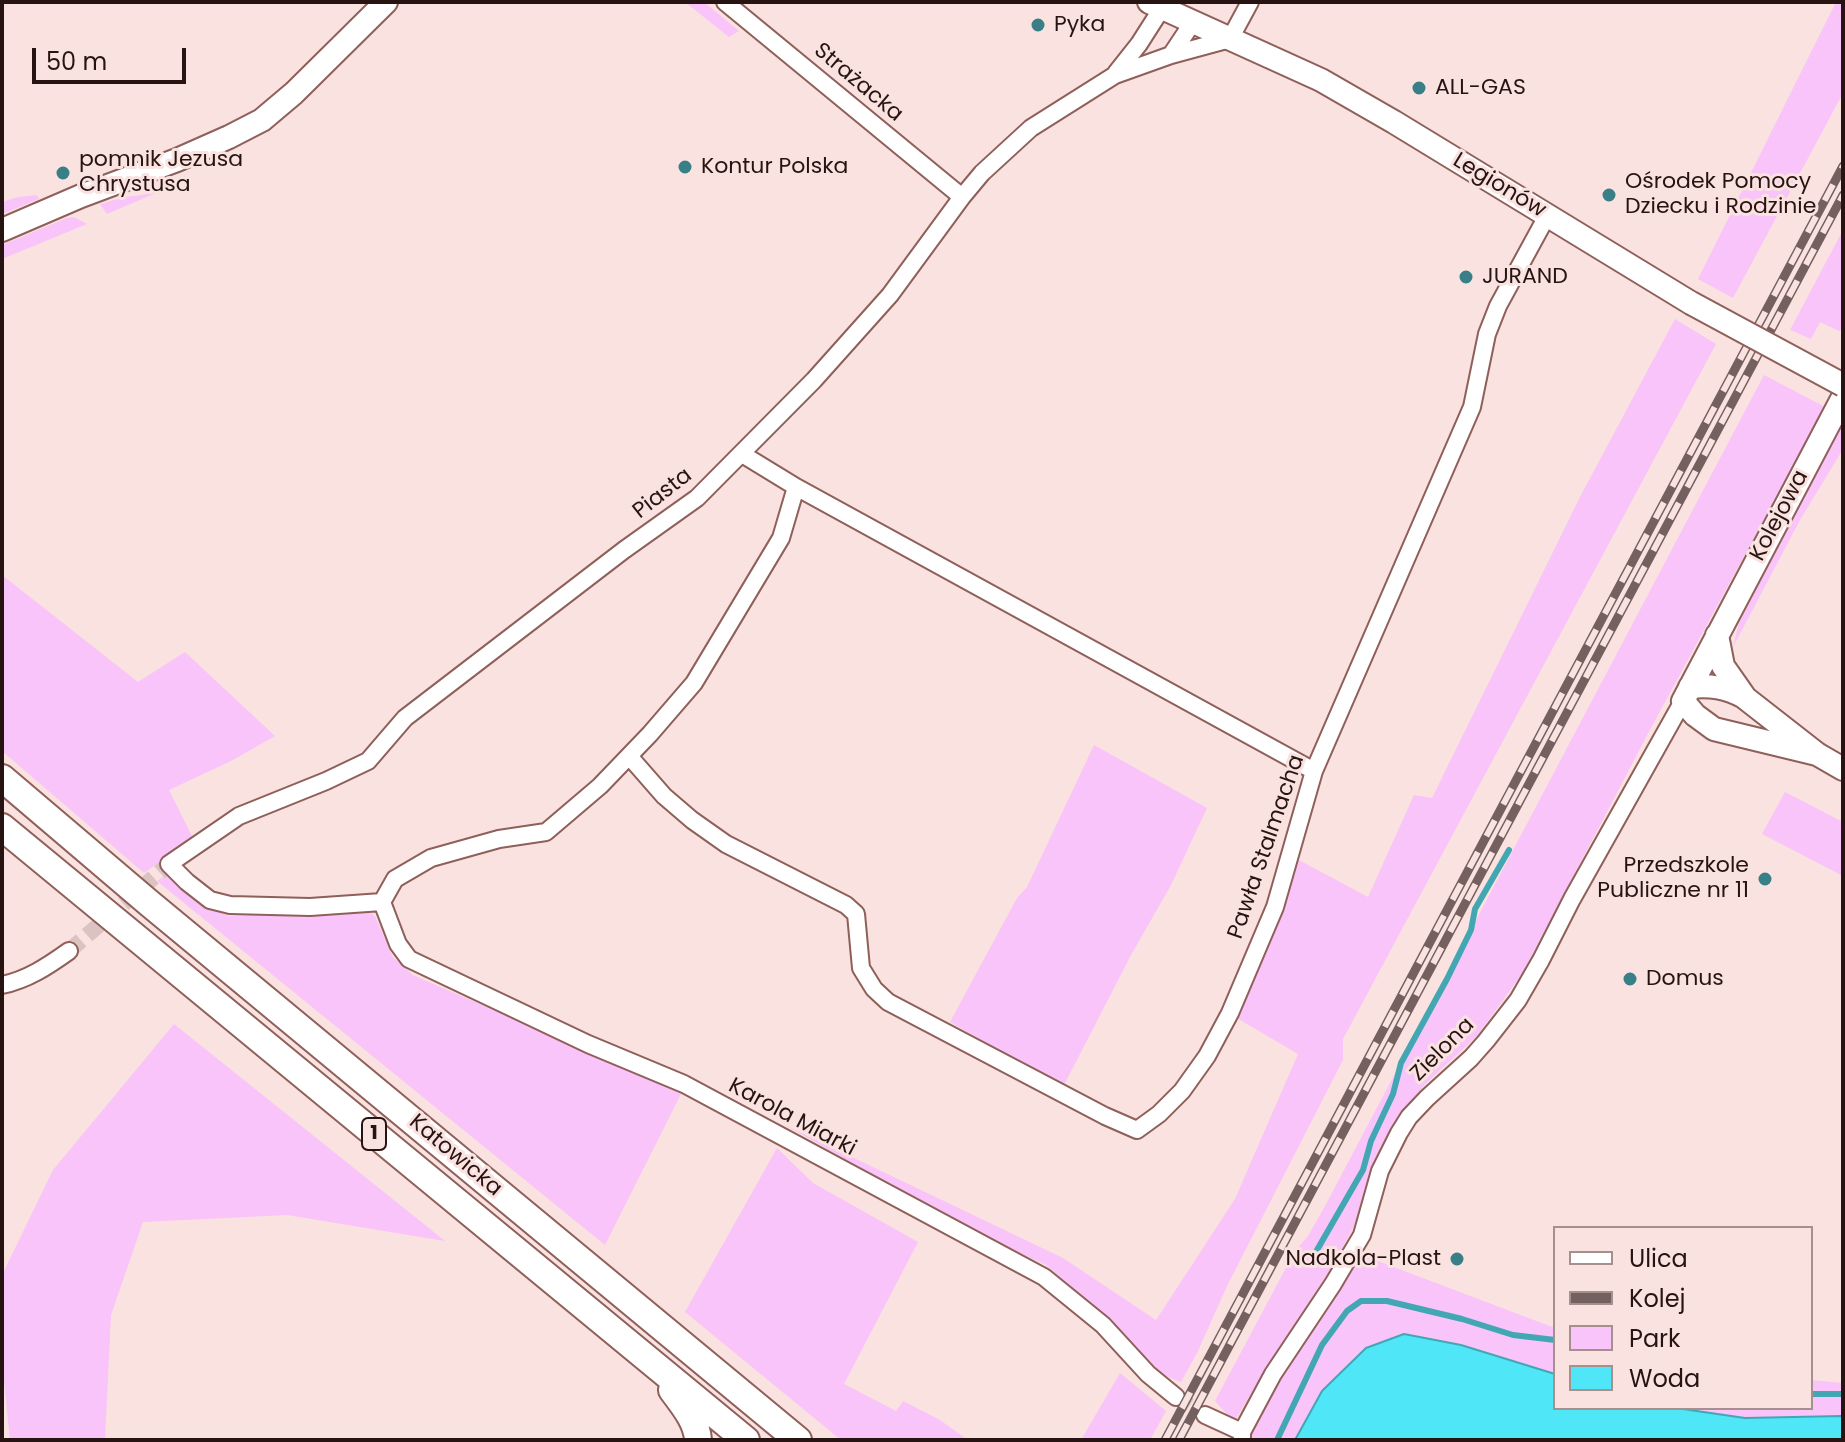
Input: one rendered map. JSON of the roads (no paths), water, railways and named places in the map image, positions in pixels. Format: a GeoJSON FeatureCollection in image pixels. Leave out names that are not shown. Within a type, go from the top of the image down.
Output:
{"type":"FeatureCollection","features":[{"type":"Feature","properties":{"kind":"main road","name":"Katowicka"},"geometry":{"type":"LineString","coordinates":[[2,778],[798,1440]]}},
{"type":"Feature","properties":{"kind":"main road","name":"Katowicka"},"geometry":{"type":"LineString","coordinates":[[2,827],[746,1440]]}},
{"type":"Feature","properties":{"kind":"main road"},"geometry":{"type":"LineString","coordinates":[[651,1362],[686,1410],[697,1431],[698,1440]]}},
{"type":"Feature","properties":{"kind":"street"},"geometry":{"type":"LineString","coordinates":[[2,230],[177,160],[262,120],[294,93],[386,2]]}},
{"type":"Feature","properties":{"kind":"street","name":"Strażacka"},"geometry":{"type":"LineString","coordinates":[[725,2],[962,197]]}},
{"type":"Feature","properties":{"kind":"street"},"geometry":{"type":"LineString","coordinates":[[1230,39],[1250,2]]}},
{"type":"Feature","properties":{"kind":"street","name":"Piasta"},"geometry":{"type":"LineString","coordinates":[[1115,75],[1139,44],[1155,5]]}},
{"type":"Feature","properties":{"kind":"street","name":"Legionów"},"geometry":{"type":"LineString","coordinates":[[1155,5],[1321,80],[1691,303],[1843,385]]}},
{"type":"Feature","properties":{"kind":"street"},"geometry":{"type":"LineString","coordinates":[[1171,55],[1193,22]]}},
{"type":"Feature","properties":{"kind":"street","name":"Piasta"},"geometry":{"type":"LineString","coordinates":[[382,902],[310,907],[230,905],[210,900],[169,864],[239,816],[368,761],[405,718],[697,498],[814,380],[890,295],[982,173],[1031,128],[1115,75],[1230,39]]}},
{"type":"Feature","properties":{"kind":"street","name":"Pawła Stalmacha"},"geometry":{"type":"LineString","coordinates":[[629,756],[664,796],[726,844],[846,905],[856,914],[861,968],[874,989],[888,1002],[1137,1130],[1182,1091],[1207,1056],[1230,1013],[1275,907],[1314,771],[1472,407],[1487,334],[1498,306],[1547,216]]}},
{"type":"Feature","properties":{"kind":"street","name":"Kolejowa"},"geometry":{"type":"LineString","coordinates":[[1687,694],[1843,397]]}},
{"type":"Feature","properties":{"kind":"street"},"geometry":{"type":"LineString","coordinates":[[742,454],[796,487],[1314,771]]}},
{"type":"Feature","properties":{"kind":"street"},"geometry":{"type":"LineString","coordinates":[[382,902],[395,879],[431,858],[499,839],[546,832],[600,786],[694,683],[781,538],[796,487]]}},
{"type":"Feature","properties":{"kind":"street"},"geometry":{"type":"LineString","coordinates":[[1717,635],[1723,666],[1744,697]]}},
{"type":"Feature","properties":{"kind":"street"},"geometry":{"type":"LineString","coordinates":[[1817,754],[1714,729],[1695,715],[1687,694],[1705,686],[1721,687],[1744,697],[1817,754],[1843,769]]}},
{"type":"Feature","properties":{"kind":"street","name":"Zielona"},"geometry":{"type":"LineString","coordinates":[[1242,1436],[1273,1374],[1362,1235],[1380,1171],[1399,1133],[1427,1098],[1471,1058],[1518,1000],[1687,694]]}},
{"type":"Feature","properties":{"kind":"street","name":"Karola Miarki"},"geometry":{"type":"LineString","coordinates":[[382,902],[398,944],[409,959],[588,1044],[684,1084],[1044,1277],[1103,1325],[1148,1374],[1176,1397]]}},
{"type":"Feature","properties":{"kind":"street"},"geometry":{"type":"LineString","coordinates":[[2,985],[18,982],[69,951]]}},
{"type":"Feature","properties":{"kind":"street"},"geometry":{"type":"LineString","coordinates":[[1205,1415],[1242,1436]]}},
{"type":"Feature","properties":{"kind":"water"},"geometry":{"type":"Polygon","coordinates":[[[1404,1334],[1461,1345],[1553,1373],[1553,1410],[1690,1410],[1745,1418],[1842,1416],[1843,1440],[1295,1440],[1322,1391],[1366,1348],[1404,1334]]]}},
{"type":"Feature","properties":{"kind":"waterway"},"geometry":{"type":"LineString","coordinates":[[1317,1250],[1363,1170],[1371,1141],[1393,1094],[1401,1063],[1471,930],[1475,909],[1509,850]]}},
{"type":"Feature","properties":{"kind":"waterway"},"geometry":{"type":"LineString","coordinates":[[1277,1440],[1322,1345],[1347,1311],[1361,1301],[1387,1301],[1513,1335],[1553,1340]]}},
{"type":"Feature","properties":{"kind":"waterway"},"geometry":{"type":"LineString","coordinates":[[1813,1394],[1843,1394]]}},
{"type":"Feature","properties":{"kind":"tunnel"},"geometry":{"type":"LineString","coordinates":[[69,951],[169,864]]}},
{"type":"Feature","properties":{"kind":"tunnel"},"geometry":{"type":"LineString","coordinates":[[1176,1397],[1205,1415]]}},
{"type":"Feature","properties":{"kind":"railway"},"geometry":{"type":"LineString","coordinates":[[1165,1440],[1843,166]]}},
{"type":"Feature","properties":{"kind":"railway"},"geometry":{"type":"LineString","coordinates":[[1179,1440],[1843,195]]}},
{"type":"Feature","properties":{"kind":"place","name":"Pyka"},"geometry":{"type":"Point","coordinates":[1038,25]}},
{"type":"Feature","properties":{"kind":"place","name":"ALL-GAS"},"geometry":{"type":"Point","coordinates":[1419,88]}},
{"type":"Feature","properties":{"kind":"place","name":"Kontur Polska"},"geometry":{"type":"Point","coordinates":[685,167]}},
{"type":"Feature","properties":{"kind":"place","name":"pomnik Jezusa Chrystusa"},"geometry":{"type":"Point","coordinates":[63,173]}},
{"type":"Feature","properties":{"kind":"place","name":"Ośrodek Pomocy Dziecku i Rodzinie"},"geometry":{"type":"Point","coordinates":[1609,195]}},
{"type":"Feature","properties":{"kind":"place","name":"JURAND"},"geometry":{"type":"Point","coordinates":[1466,277]}},
{"type":"Feature","properties":{"kind":"place","name":"Przedszkole Publiczne nr 11"},"geometry":{"type":"Point","coordinates":[1765,879]}},
{"type":"Feature","properties":{"kind":"place","name":"Domus"},"geometry":{"type":"Point","coordinates":[1630,979]}},
{"type":"Feature","properties":{"kind":"place","name":"Nadkola-Plast"},"geometry":{"type":"Point","coordinates":[1457,1259]}}]}
